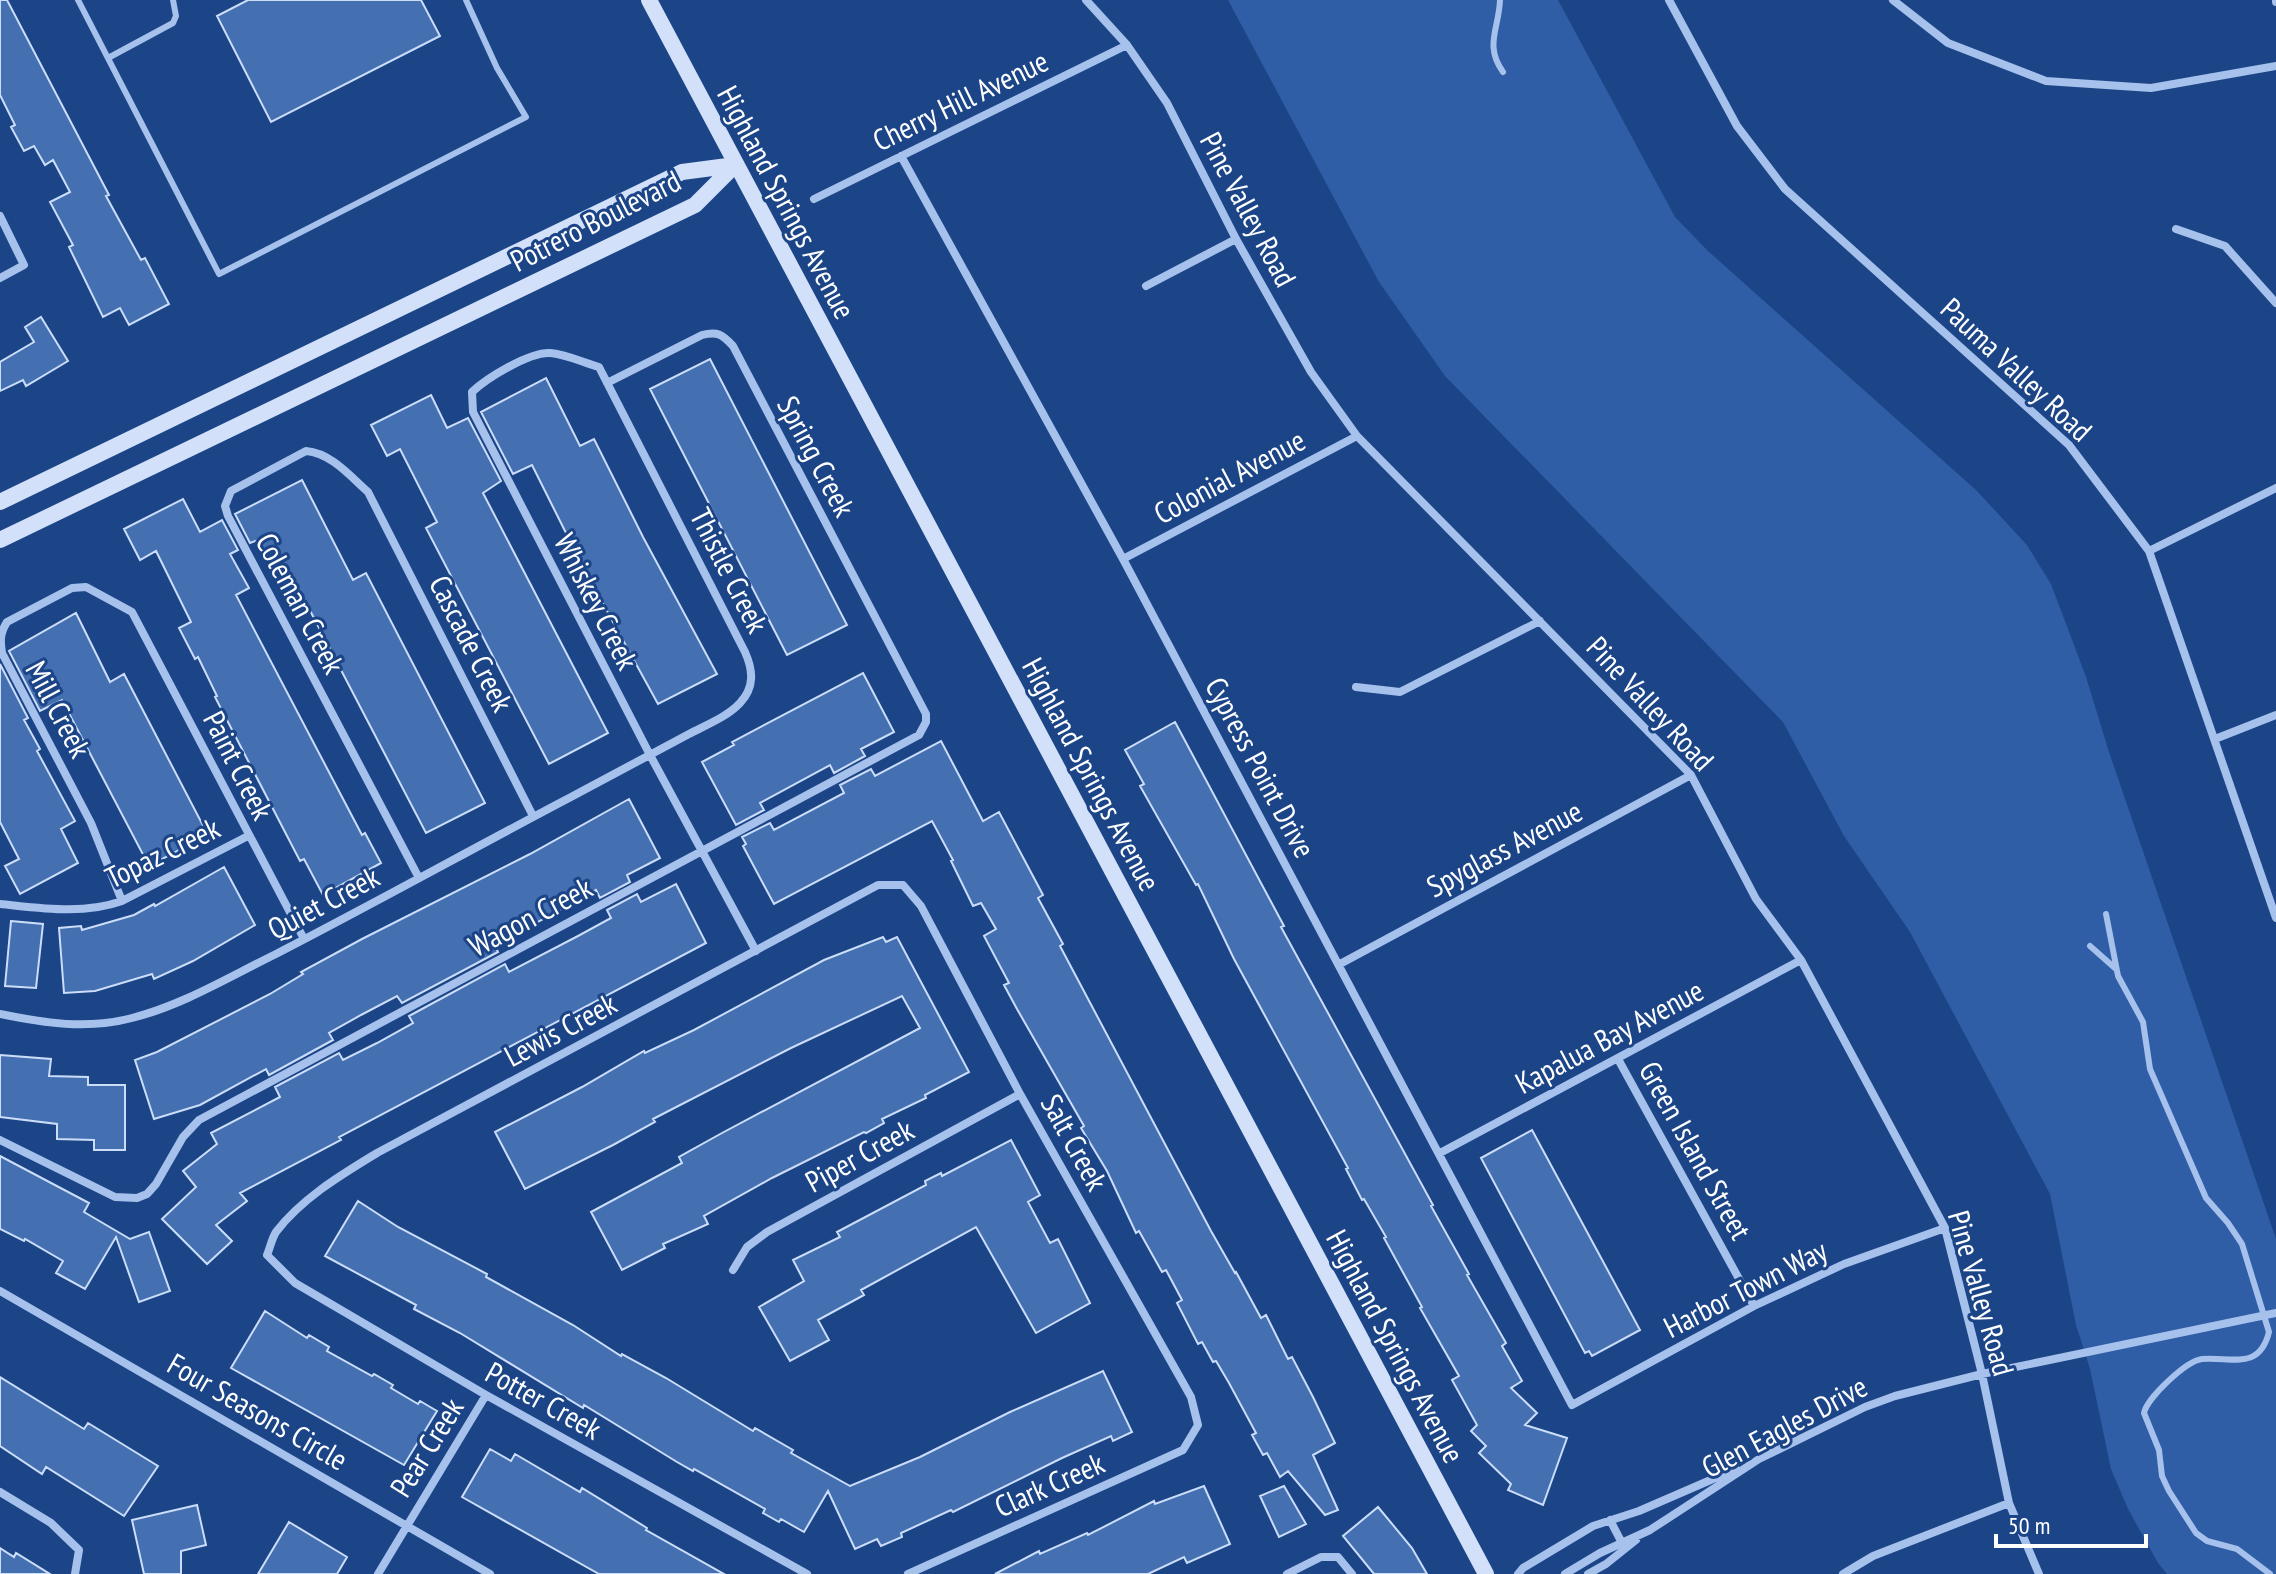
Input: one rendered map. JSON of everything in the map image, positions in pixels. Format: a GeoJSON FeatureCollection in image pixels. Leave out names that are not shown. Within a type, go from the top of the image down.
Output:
{"type":"FeatureCollection","features":[{"type":"Feature","properties":{"kind":"street","name":"Highland Springs Avenue"},"geometry":{"type":"LineString","coordinates":[[649,0],[1486,1574]]}},
{"type":"Feature","properties":{"kind":"street","name":"Pine Valley Road"},"geometry":{"type":"LineString","coordinates":[[1086,0],[1127,45],[1167,103],[1236,239],[1311,372],[1357,436],[1691,775],[1756,899],[1801,960],[1945,1228],[1982,1374],[2009,1503],[2039,1574]]}},
{"type":"Feature","properties":{"kind":"street","name":"Pauma Valley Road"},"geometry":{"type":"LineString","coordinates":[[1669,0],[1737,126],[1785,189],[2069,445],[2149,551],[2276,918]]}},
{"type":"Feature","properties":{"kind":"street"},"geometry":{"type":"LineString","coordinates":[[1893,0],[1948,43],[2046,81],[2151,88],[2276,66]]}},
{"type":"Feature","properties":{"kind":"street","name":"Cherry Hill Avenue"},"geometry":{"type":"LineString","coordinates":[[814,199],[1127,45]]}},
{"type":"Feature","properties":{"kind":"street","name":"Cypress Point Drive"},"geometry":{"type":"LineString","coordinates":[[901,156],[1123,559],[1572,1405]]}},
{"type":"Feature","properties":{"kind":"street","name":"Potrero Boulevard"},"geometry":{"type":"LineString","coordinates":[[0,502],[682,172],[735,165]]}},
{"type":"Feature","properties":{"kind":"street","name":"Potrero Boulevard"},"geometry":{"type":"LineString","coordinates":[[0,540],[695,205],[735,165]]}},
{"type":"Feature","properties":{"kind":"street"},"geometry":{"type":"LineString","coordinates":[[0,216],[24,265],[0,278]]}},
{"type":"Feature","properties":{"kind":"street"},"geometry":{"type":"LineString","coordinates":[[2176,229],[2225,246],[2276,303]]}},
{"type":"Feature","properties":{"kind":"street"},"geometry":{"type":"LineString","coordinates":[[1146,286],[1236,239]]}},
{"type":"Feature","properties":{"kind":"street","name":"Spring Creek"},"geometry":{"type":"LineString","coordinates":[[607,383],[692,340],[713,332],[723,335],[733,346],[926,714]]}},
{"type":"Feature","properties":{"kind":"street","name":"Whiskey Creek"},"geometry":{"type":"LineString","coordinates":[[599,367],[551,353],[539,354],[482,383],[472,392],[471,403],[479,426],[650,755],[756,951]]}},
{"type":"Feature","properties":{"kind":"street","name":"Thistle Creek"},"geometry":{"type":"LineString","coordinates":[[599,367],[751,666],[750,689],[741,702],[729,712],[650,755]]}},
{"type":"Feature","properties":{"kind":"street","name":"Colonial Avenue"},"geometry":{"type":"LineString","coordinates":[[1123,559],[1357,436]]}},
{"type":"Feature","properties":{"kind":"street","name":"Coleman Creek"},"geometry":{"type":"LineString","coordinates":[[368,492],[327,458],[306,451],[231,491],[225,506],[419,878]]}},
{"type":"Feature","properties":{"kind":"street"},"geometry":{"type":"LineString","coordinates":[[2149,551],[2276,488]]}},
{"type":"Feature","properties":{"kind":"street","name":"Cascade Creek"},"geometry":{"type":"LineString","coordinates":[[368,492],[533,816]]}},
{"type":"Feature","properties":{"kind":"street","name":"Mill Creek"},"geometry":{"type":"LineString","coordinates":[[122,901],[91,823],[2,653],[0,640],[7,622],[72,588],[86,587],[132,612]]}},
{"type":"Feature","properties":{"kind":"street","name":"Paint Creek"},"geometry":{"type":"LineString","coordinates":[[132,612],[304,939]]}},
{"type":"Feature","properties":{"kind":"street"},"geometry":{"type":"LineString","coordinates":[[1356,687],[1400,692],[1540,621]]}},
{"type":"Feature","properties":{"kind":"street","name":"Wagon Creek"},"geometry":{"type":"LineString","coordinates":[[0,1140],[115,1197],[137,1198],[147,1194],[165,1172],[183,1137],[199,1120],[910,741],[919,735],[926,722],[926,714]]}},
{"type":"Feature","properties":{"kind":"street"},"geometry":{"type":"LineString","coordinates":[[2215,739],[2276,715]]}},
{"type":"Feature","properties":{"kind":"street","name":"Quiet Creek"},"geometry":{"type":"LineString","coordinates":[[0,1014],[64,1025],[97,1025],[133,1018],[185,1000],[650,755]]}},
{"type":"Feature","properties":{"kind":"street","name":"Spyglass Avenue"},"geometry":{"type":"LineString","coordinates":[[1340,964],[1691,775]]}},
{"type":"Feature","properties":{"kind":"street","name":"Topaz Creek"},"geometry":{"type":"LineString","coordinates":[[0,904],[65,909],[106,907],[248,836]]}},
{"type":"Feature","properties":{"kind":"street","name":"Lewis Creek"},"geometry":{"type":"LineString","coordinates":[[267,1255],[275,1233],[334,1179],[377,1153],[878,885],[903,885]]}},
{"type":"Feature","properties":{"kind":"street","name":"Salt Creek"},"geometry":{"type":"LineString","coordinates":[[903,885],[921,906],[1020,1094],[1191,1397],[1198,1425]]}},
{"type":"Feature","properties":{"kind":"street","name":"Kapalua Bay Avenue"},"geometry":{"type":"LineString","coordinates":[[1440,1153],[1801,960]]}},
{"type":"Feature","properties":{"kind":"street","name":"Green Island Street"},"geometry":{"type":"LineString","coordinates":[[1618,1059],[1754,1306]]}},
{"type":"Feature","properties":{"kind":"street","name":"Piper Creek"},"geometry":{"type":"LineString","coordinates":[[733,1270],[747,1247],[767,1232],[1020,1094]]}},
{"type":"Feature","properties":{"kind":"street","name":"Harbor Town Way"},"geometry":{"type":"LineString","coordinates":[[1572,1405],[1754,1306],[1844,1264],[1945,1228]]}},
{"type":"Feature","properties":{"kind":"street","name":"Potter Creek"},"geometry":{"type":"LineString","coordinates":[[267,1255],[295,1283],[486,1395],[807,1574]]}},
{"type":"Feature","properties":{"kind":"street","name":"Four Seasons Circle"},"geometry":{"type":"LineString","coordinates":[[0,1291],[490,1574]]}},
{"type":"Feature","properties":{"kind":"street","name":"Glen Eagles Drive"},"geometry":{"type":"LineString","coordinates":[[1518,1574],[1593,1526],[1639,1511],[1895,1396],[1982,1374],[2276,1313]]}},
{"type":"Feature","properties":{"kind":"street","name":"Pear Creek"},"geometry":{"type":"LineString","coordinates":[[378,1574],[486,1395]]}},
{"type":"Feature","properties":{"kind":"street","name":"Clark Creek"},"geometry":{"type":"LineString","coordinates":[[908,1574],[1183,1450],[1198,1425]]}},
{"type":"Feature","properties":{"kind":"street","name":"Glen Eagles Drive"},"geometry":{"type":"LineString","coordinates":[[1624,1546],[1759,1459]]}},
{"type":"Feature","properties":{"kind":"street"},"geometry":{"type":"LineString","coordinates":[[0,1492],[51,1523],[79,1550],[75,1574]]}},
{"type":"Feature","properties":{"kind":"street"},"geometry":{"type":"LineString","coordinates":[[1843,1574],[1873,1556],[2009,1503]]}},
{"type":"Feature","properties":{"kind":"street"},"geometry":{"type":"LineString","coordinates":[[1610,1520],[1624,1546]]}},
{"type":"Feature","properties":{"kind":"street"},"geometry":{"type":"LineString","coordinates":[[1565,1574],[1624,1546]]}},
{"type":"Feature","properties":{"kind":"street"},"geometry":{"type":"LineString","coordinates":[[1588,1574],[1606,1564],[1624,1546]]}},
{"type":"Feature","properties":{"kind":"street"},"geometry":{"type":"LineString","coordinates":[[1287,1574],[1321,1557],[1338,1557],[1352,1574]]}},
{"type":"Feature","properties":{"kind":"lane"},"geometry":{"type":"LineString","coordinates":[[78,0],[219,274],[526,117],[497,68],[466,0]]}},
{"type":"Feature","properties":{"kind":"lane"},"geometry":{"type":"LineString","coordinates":[[108,58],[173,23],[176,16],[173,0]]}},
{"type":"Feature","properties":{"kind":"lane"},"geometry":{"type":"LineString","coordinates":[[1500,0],[1492,50],[1503,72]]}},
{"type":"Feature","properties":{"kind":"lane"},"geometry":{"type":"LineString","coordinates":[[2106,914],[2121,985],[2143,1022],[2150,1069],[2206,1198],[2239,1238],[2269,1332],[2265,1345],[2256,1355],[2235,1362],[2197,1359],[2150,1398],[2144,1413],[2159,1450],[2162,1476],[2196,1533],[2207,1541],[2237,1549],[2270,1574]]}},
{"type":"Feature","properties":{"kind":"lane"},"geometry":{"type":"LineString","coordinates":[[2090,946],[2116,969]]}},
{"type":"Feature","properties":{"kind":"shaded area"},"geometry":{"type":"Polygon","coordinates":[[[1228,0],[1558,0],[1675,217],[1708,251],[1976,490],[2027,545],[2051,584],[2086,677],[2276,1239],[2276,1574],[2167,1574],[2158,1563],[2128,1509],[2111,1469],[2090,1369],[2076,1325],[2050,1194],[1910,932],[1844,836],[1783,722],[1445,376],[1379,282],[1228,0]]]}},
{"type":"Feature","properties":{"kind":"building"},"geometry":{"type":"Polygon","coordinates":[[[0,0],[7,0],[109,195],[106,196],[141,260],[145,258],[169,304],[129,325],[120,308],[103,317],[69,247],[73,245],[50,202],[70,192],[53,160],[45,165],[34,146],[24,151],[11,127],[15,125],[0,95],[0,0]]]}},
{"type":"Feature","properties":{"kind":"building"},"geometry":{"type":"Polygon","coordinates":[[[248,0],[421,0],[440,36],[271,122],[217,16],[248,0]]]}},
{"type":"Feature","properties":{"kind":"building"},"geometry":{"type":"Polygon","coordinates":[[[41,317],[68,361],[26,386],[23,380],[0,391],[0,362],[34,342],[25,327],[41,317]]]}},
{"type":"Feature","properties":{"kind":"building"},"geometry":{"type":"Polygon","coordinates":[[[710,359],[847,625],[787,655],[650,389],[710,359]]]}},
{"type":"Feature","properties":{"kind":"building"},"geometry":{"type":"Polygon","coordinates":[[[546,378],[580,446],[594,439],[717,674],[658,704],[586,573],[532,465],[513,474],[481,412],[546,378]]]}},
{"type":"Feature","properties":{"kind":"building"},"geometry":{"type":"Polygon","coordinates":[[[431,395],[447,428],[468,418],[501,481],[483,493],[608,733],[549,764],[426,528],[437,522],[400,449],[387,456],[371,425],[431,395]]]}},
{"type":"Feature","properties":{"kind":"building"},"geometry":{"type":"Polygon","coordinates":[[[302,480],[353,580],[366,573],[485,803],[426,833],[305,601],[291,605],[258,540],[250,543],[235,514],[302,480]]]}},
{"type":"Feature","properties":{"kind":"building"},"geometry":{"type":"Polygon","coordinates":[[[183,499],[200,532],[222,520],[238,550],[230,554],[249,588],[236,595],[362,835],[365,833],[381,863],[323,895],[304,859],[300,861],[215,697],[198,657],[195,659],[179,628],[191,622],[156,551],[140,560],[124,529],[183,499]]]}},
{"type":"Feature","properties":{"kind":"building"},"geometry":{"type":"Polygon","coordinates":[[[76,613],[110,682],[124,674],[208,835],[149,866],[62,700],[40,711],[9,651],[76,613]]]}},
{"type":"Feature","properties":{"kind":"building"},"geometry":{"type":"Polygon","coordinates":[[[0,664],[28,718],[24,720],[40,749],[37,751],[75,821],[61,829],[78,863],[20,894],[5,866],[19,859],[0,822],[0,664]]]}},
{"type":"Feature","properties":{"kind":"building"},"geometry":{"type":"Polygon","coordinates":[[[863,673],[894,732],[861,749],[865,756],[834,773],[830,765],[760,803],[764,810],[736,825],[702,762],[734,745],[732,742],[863,673]]]}},
{"type":"Feature","properties":{"kind":"building"},"geometry":{"type":"Polygon","coordinates":[[[1175,722],[1284,926],[1281,927],[1506,1343],[1502,1346],[1522,1381],[1511,1388],[1537,1413],[1525,1425],[1567,1438],[1543,1505],[1508,1490],[1511,1484],[1479,1453],[1486,1446],[1471,1431],[1477,1425],[1452,1380],[1459,1376],[1234,959],[1198,884],[1140,786],[1144,784],[1125,750],[1175,722]]]}},
{"type":"Feature","properties":{"kind":"building"},"geometry":{"type":"Polygon","coordinates":[[[941,741],[983,821],[999,812],[1043,895],[1038,898],[1063,944],[1060,946],[1211,1231],[1261,1318],[1266,1315],[1288,1359],[1292,1357],[1313,1397],[1335,1443],[1313,1455],[1338,1510],[1325,1515],[1288,1471],[1280,1477],[1267,1453],[1263,1455],[1252,1435],[1256,1433],[1229,1383],[1202,1342],[1198,1344],[1177,1303],[1182,1300],[1166,1270],[1162,1272],[1139,1231],[1136,1233],[1107,1171],[1081,1128],[1084,1126],[1004,985],[1009,983],[984,936],[996,929],[981,903],[973,906],[932,821],[774,904],[743,846],[746,844],[742,837],[770,823],[774,830],[844,793],[840,785],[871,769],[875,776],[941,741]]]}},
{"type":"Feature","properties":{"kind":"building"},"geometry":{"type":"Polygon","coordinates":[[[629,799],[660,858],[627,875],[630,882],[600,898],[596,890],[495,945],[498,952],[402,1003],[397,996],[361,1015],[329,1033],[333,1040],[269,1075],[266,1069],[200,1105],[154,1119],[135,1060],[157,1052],[270,994],[303,974],[301,972],[530,854],[629,799]]]}},
{"type":"Feature","properties":{"kind":"building"},"geometry":{"type":"Polygon","coordinates":[[[224,867],[255,925],[193,961],[154,979],[152,974],[95,991],[64,993],[59,928],[81,926],[82,930],[134,915],[224,867]]]}},
{"type":"Feature","properties":{"kind":"building"},"geometry":{"type":"Polygon","coordinates":[[[676,884],[706,943],[339,1137],[341,1140],[240,1193],[247,1201],[216,1225],[232,1241],[207,1264],[162,1219],[196,1187],[183,1171],[217,1144],[211,1133],[280,1097],[275,1087],[339,1053],[343,1060],[377,1043],[413,1023],[409,1016],[505,964],[509,972],[578,936],[611,918],[607,910],[637,894],[641,902],[676,884]]]}},
{"type":"Feature","properties":{"kind":"building"},"geometry":{"type":"Polygon","coordinates":[[[11,921],[43,924],[36,988],[5,986],[11,921]]]}},
{"type":"Feature","properties":{"kind":"building"},"geometry":{"type":"Polygon","coordinates":[[[883,937],[886,942],[897,937],[969,1072],[925,1095],[926,1098],[882,1119],[884,1123],[866,1133],[772,1178],[704,1216],[708,1224],[663,1244],[665,1248],[622,1270],[591,1212],[682,1163],[679,1157],[920,1028],[902,996],[791,1048],[525,1189],[495,1132],[644,1051],[694,1030],[824,960],[883,937]]]}},
{"type":"Feature","properties":{"kind":"building"},"geometry":{"type":"Polygon","coordinates":[[[0,1055],[51,1059],[49,1076],[88,1077],[88,1085],[125,1085],[125,1150],[94,1150],[94,1140],[57,1139],[57,1124],[0,1117],[0,1055]]]}},
{"type":"Feature","properties":{"kind":"building"},"geometry":{"type":"Polygon","coordinates":[[[1532,1130],[1640,1330],[1592,1356],[1589,1351],[1585,1353],[1481,1158],[1532,1130]]]}},
{"type":"Feature","properties":{"kind":"building"},"geometry":{"type":"Polygon","coordinates":[[[1011,1140],[1040,1195],[1028,1202],[1050,1243],[1058,1239],[1090,1303],[1036,1333],[976,1227],[861,1290],[864,1295],[818,1320],[829,1340],[790,1361],[759,1307],[804,1281],[793,1260],[840,1237],[837,1232],[926,1185],[925,1181],[941,1173],[942,1176],[1011,1140]]]}},
{"type":"Feature","properties":{"kind":"building"},"geometry":{"type":"Polygon","coordinates":[[[0,1156],[89,1203],[84,1212],[130,1239],[149,1232],[170,1291],[139,1302],[116,1237],[85,1289],[56,1273],[63,1261],[25,1239],[0,1229],[0,1156]]]}},
{"type":"Feature","properties":{"kind":"building"},"geometry":{"type":"Polygon","coordinates":[[[358,1201],[398,1227],[487,1274],[486,1277],[573,1325],[621,1356],[666,1378],[753,1431],[755,1428],[793,1450],[791,1453],[850,1486],[920,1457],[1010,1412],[1103,1371],[1132,1432],[1113,1441],[1111,1436],[1062,1458],[953,1512],[951,1510],[901,1533],[902,1537],[881,1546],[877,1539],[855,1549],[828,1491],[804,1532],[781,1519],[779,1522],[763,1513],[765,1509],[677,1462],[584,1405],[583,1408],[460,1333],[414,1309],[416,1305],[325,1256],[358,1201]]]}},
{"type":"Feature","properties":{"kind":"building"},"geometry":{"type":"Polygon","coordinates":[[[265,1311],[307,1338],[309,1335],[329,1347],[327,1351],[393,1385],[391,1388],[418,1404],[420,1401],[437,1411],[404,1465],[231,1368],[265,1311]]]}},
{"type":"Feature","properties":{"kind":"building"},"geometry":{"type":"Polygon","coordinates":[[[0,1377],[84,1429],[88,1423],[158,1466],[124,1516],[46,1467],[42,1474],[0,1446],[0,1377]]]}},
{"type":"Feature","properties":{"kind":"building"},"geometry":{"type":"Polygon","coordinates":[[[490,1449],[511,1461],[515,1454],[580,1492],[582,1488],[646,1530],[724,1574],[599,1574],[462,1497],[490,1449]]]}},
{"type":"Feature","properties":{"kind":"building"},"geometry":{"type":"Polygon","coordinates":[[[1204,1486],[1230,1544],[1187,1563],[1184,1557],[1148,1574],[995,1574],[1039,1551],[1040,1554],[1088,1535],[1154,1501],[1155,1504],[1204,1486]]]}},
{"type":"Feature","properties":{"kind":"building"},"geometry":{"type":"Polygon","coordinates":[[[1284,1486],[1306,1524],[1279,1537],[1260,1496],[1284,1486]]]}},
{"type":"Feature","properties":{"kind":"building"},"geometry":{"type":"Polygon","coordinates":[[[197,1505],[206,1545],[181,1551],[181,1574],[144,1574],[132,1520],[197,1505]]]}},
{"type":"Feature","properties":{"kind":"building"},"geometry":{"type":"Polygon","coordinates":[[[1378,1507],[1412,1548],[1427,1574],[1374,1574],[1343,1536],[1378,1507]]]}},
{"type":"Feature","properties":{"kind":"building"},"geometry":{"type":"Polygon","coordinates":[[[289,1522],[347,1557],[337,1574],[258,1574],[289,1522]]]}},
{"type":"Feature","properties":{"kind":"building"},"geometry":{"type":"Polygon","coordinates":[[[0,1548],[14,1557],[16,1553],[50,1574],[0,1574],[0,1548]]]}}]}
